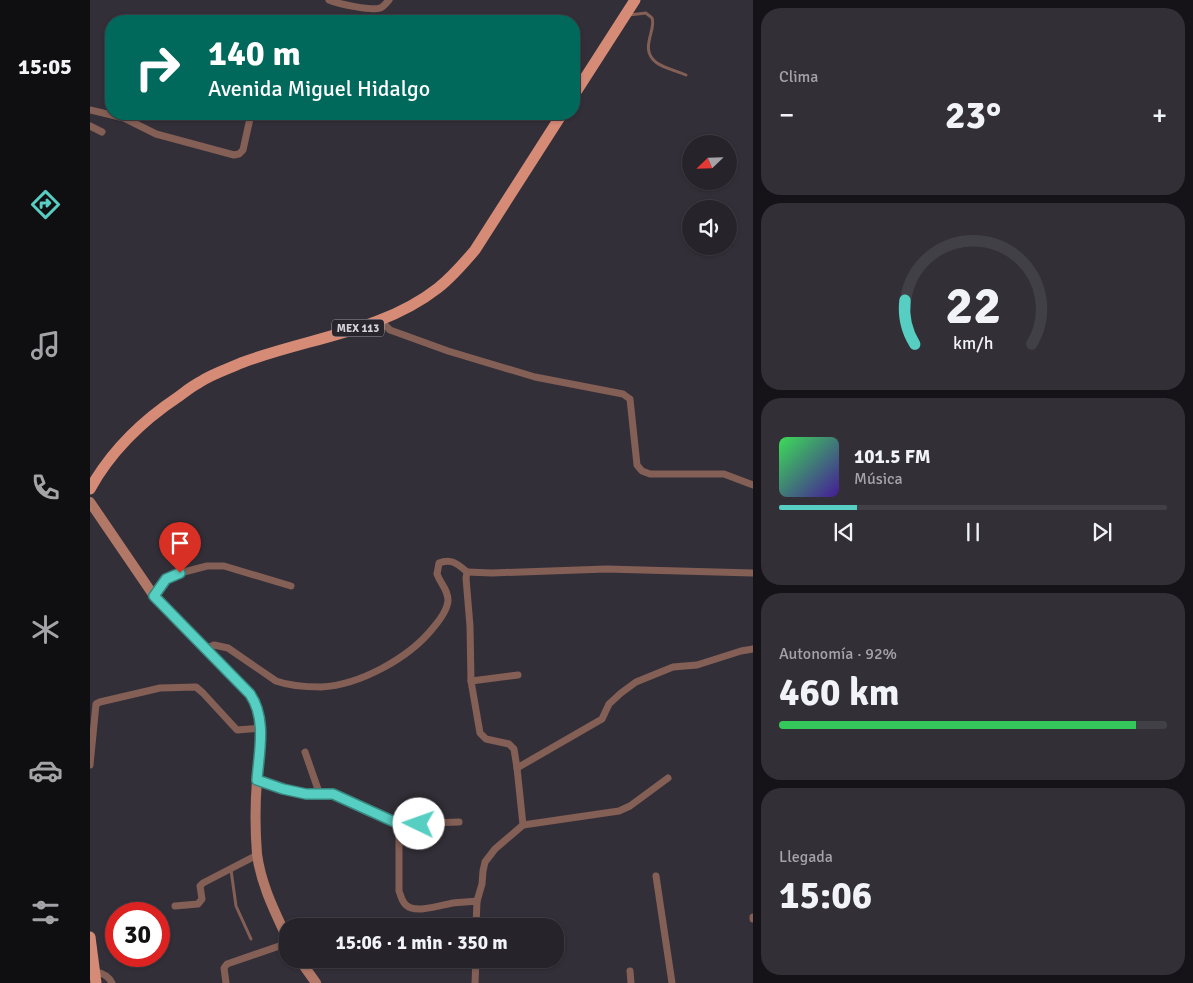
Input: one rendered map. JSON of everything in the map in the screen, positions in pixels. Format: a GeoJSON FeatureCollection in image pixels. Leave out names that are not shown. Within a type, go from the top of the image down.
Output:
{"type":"FeatureCollection","features":[{"type":"Feature","properties":{"kind":"main road"},"geometry":{"type":"LineString","coordinates":[[580,86],[635,0]]}},
{"type":"Feature","properties":{"kind":"main road","name":"MEX 113"},"geometry":{"type":"LineString","coordinates":[[90,489],[99,473],[119,448],[144,423],[200,381],[242,363],[381,321],[412,306],[439,288],[475,250],[558,120]]}},
{"type":"Feature","properties":{"kind":"main road"},"geometry":{"type":"LineString","coordinates":[[90,502],[154,596],[250,694],[258,710],[261,728],[257,780],[257,855],[262,880],[279,922]]}},
{"type":"Feature","properties":{"kind":"main road"},"geometry":{"type":"LineString","coordinates":[[90,937],[95,977]]}},
{"type":"Feature","properties":{"kind":"main road"},"geometry":{"type":"LineString","coordinates":[[305,968],[316,983]]}},
{"type":"Feature","properties":{"kind":"street"},"geometry":{"type":"LineString","coordinates":[[329,0],[370,9],[380,8],[389,0]]}},
{"type":"Feature","properties":{"kind":"street"},"geometry":{"type":"LineString","coordinates":[[90,110],[105,114]]}},
{"type":"Feature","properties":{"kind":"street"},"geometry":{"type":"LineString","coordinates":[[128,120],[156,134],[234,155],[239,154],[243,150],[250,120]]}},
{"type":"Feature","properties":{"kind":"street"},"geometry":{"type":"LineString","coordinates":[[90,126],[102,132]]}},
{"type":"Feature","properties":{"kind":"street"},"geometry":{"type":"LineString","coordinates":[[381,321],[390,330],[535,377],[623,394],[630,399],[637,465],[642,471],[650,474],[724,474],[753,485]]}},
{"type":"Feature","properties":{"kind":"street"},"geometry":{"type":"LineString","coordinates":[[205,649],[214,645],[228,648],[276,681],[284,684],[321,687],[343,683],[374,672],[400,658],[427,636],[440,620],[448,603],[446,590],[436,574],[438,563],[450,560],[467,572],[492,573],[606,569],[753,573]]}},
{"type":"Feature","properties":{"kind":"street"},"geometry":{"type":"LineString","coordinates":[[154,596],[166,579],[207,566],[224,566],[291,586]]}},
{"type":"Feature","properties":{"kind":"street"},"geometry":{"type":"LineString","coordinates":[[467,572],[471,681],[480,733],[486,738],[509,744],[514,749],[523,825]]}},
{"type":"Feature","properties":{"kind":"street"},"geometry":{"type":"LineString","coordinates":[[517,768],[602,719],[609,704],[636,682],[674,667],[697,665],[753,648]]}},
{"type":"Feature","properties":{"kind":"street"},"geometry":{"type":"LineString","coordinates":[[471,681],[518,675]]}},
{"type":"Feature","properties":{"kind":"street"},"geometry":{"type":"LineString","coordinates":[[90,765],[96,704],[160,688],[196,687],[203,692],[237,730],[261,728]]}},
{"type":"Feature","properties":{"kind":"street"},"geometry":{"type":"LineString","coordinates":[[305,752],[320,795]]}},
{"type":"Feature","properties":{"kind":"street"},"geometry":{"type":"LineString","coordinates":[[476,918],[477,901],[485,862],[495,849],[523,825],[619,812],[668,778]]}},
{"type":"Feature","properties":{"kind":"street"},"geometry":{"type":"LineString","coordinates":[[257,780],[283,789],[306,794],[333,794],[399,824],[459,822]]}},
{"type":"Feature","properties":{"kind":"street"},"geometry":{"type":"LineString","coordinates":[[399,824],[399,891],[406,905],[410,908],[426,909],[477,901]]}},
{"type":"Feature","properties":{"kind":"street"},"geometry":{"type":"LineString","coordinates":[[175,906],[198,904],[202,899],[200,886],[203,883],[257,855]]}},
{"type":"Feature","properties":{"kind":"street"},"geometry":{"type":"LineString","coordinates":[[656,876],[672,983]]}},
{"type":"Feature","properties":{"kind":"street"},"geometry":{"type":"LineString","coordinates":[[226,983],[224,968],[227,964],[279,945]]}},
{"type":"Feature","properties":{"kind":"street"},"geometry":{"type":"LineString","coordinates":[[475,983],[476,968]]}},
{"type":"Feature","properties":{"kind":"street"},"geometry":{"type":"LineString","coordinates":[[630,971],[631,983]]}},
{"type":"Feature","properties":{"kind":"street"},"geometry":{"type":"LineString","coordinates":[[95,977],[103,974],[110,978],[112,983]]}},
{"type":"Feature","properties":{"kind":"lane"},"geometry":{"type":"LineString","coordinates":[[625,15],[646,13],[651,17],[652,22],[648,46],[651,56],[656,63],[686,75]]}},
{"type":"Feature","properties":{"kind":"lane"},"geometry":{"type":"LineString","coordinates":[[231,869],[236,906],[251,939]]}},
{"type":"Feature","properties":{"kind":"route"},"geometry":{"type":"LineString","coordinates":[[180,573],[166,579],[154,596],[254,700],[261,728],[257,780],[283,789],[306,794],[333,794],[399,824],[419,824]]}}]}
